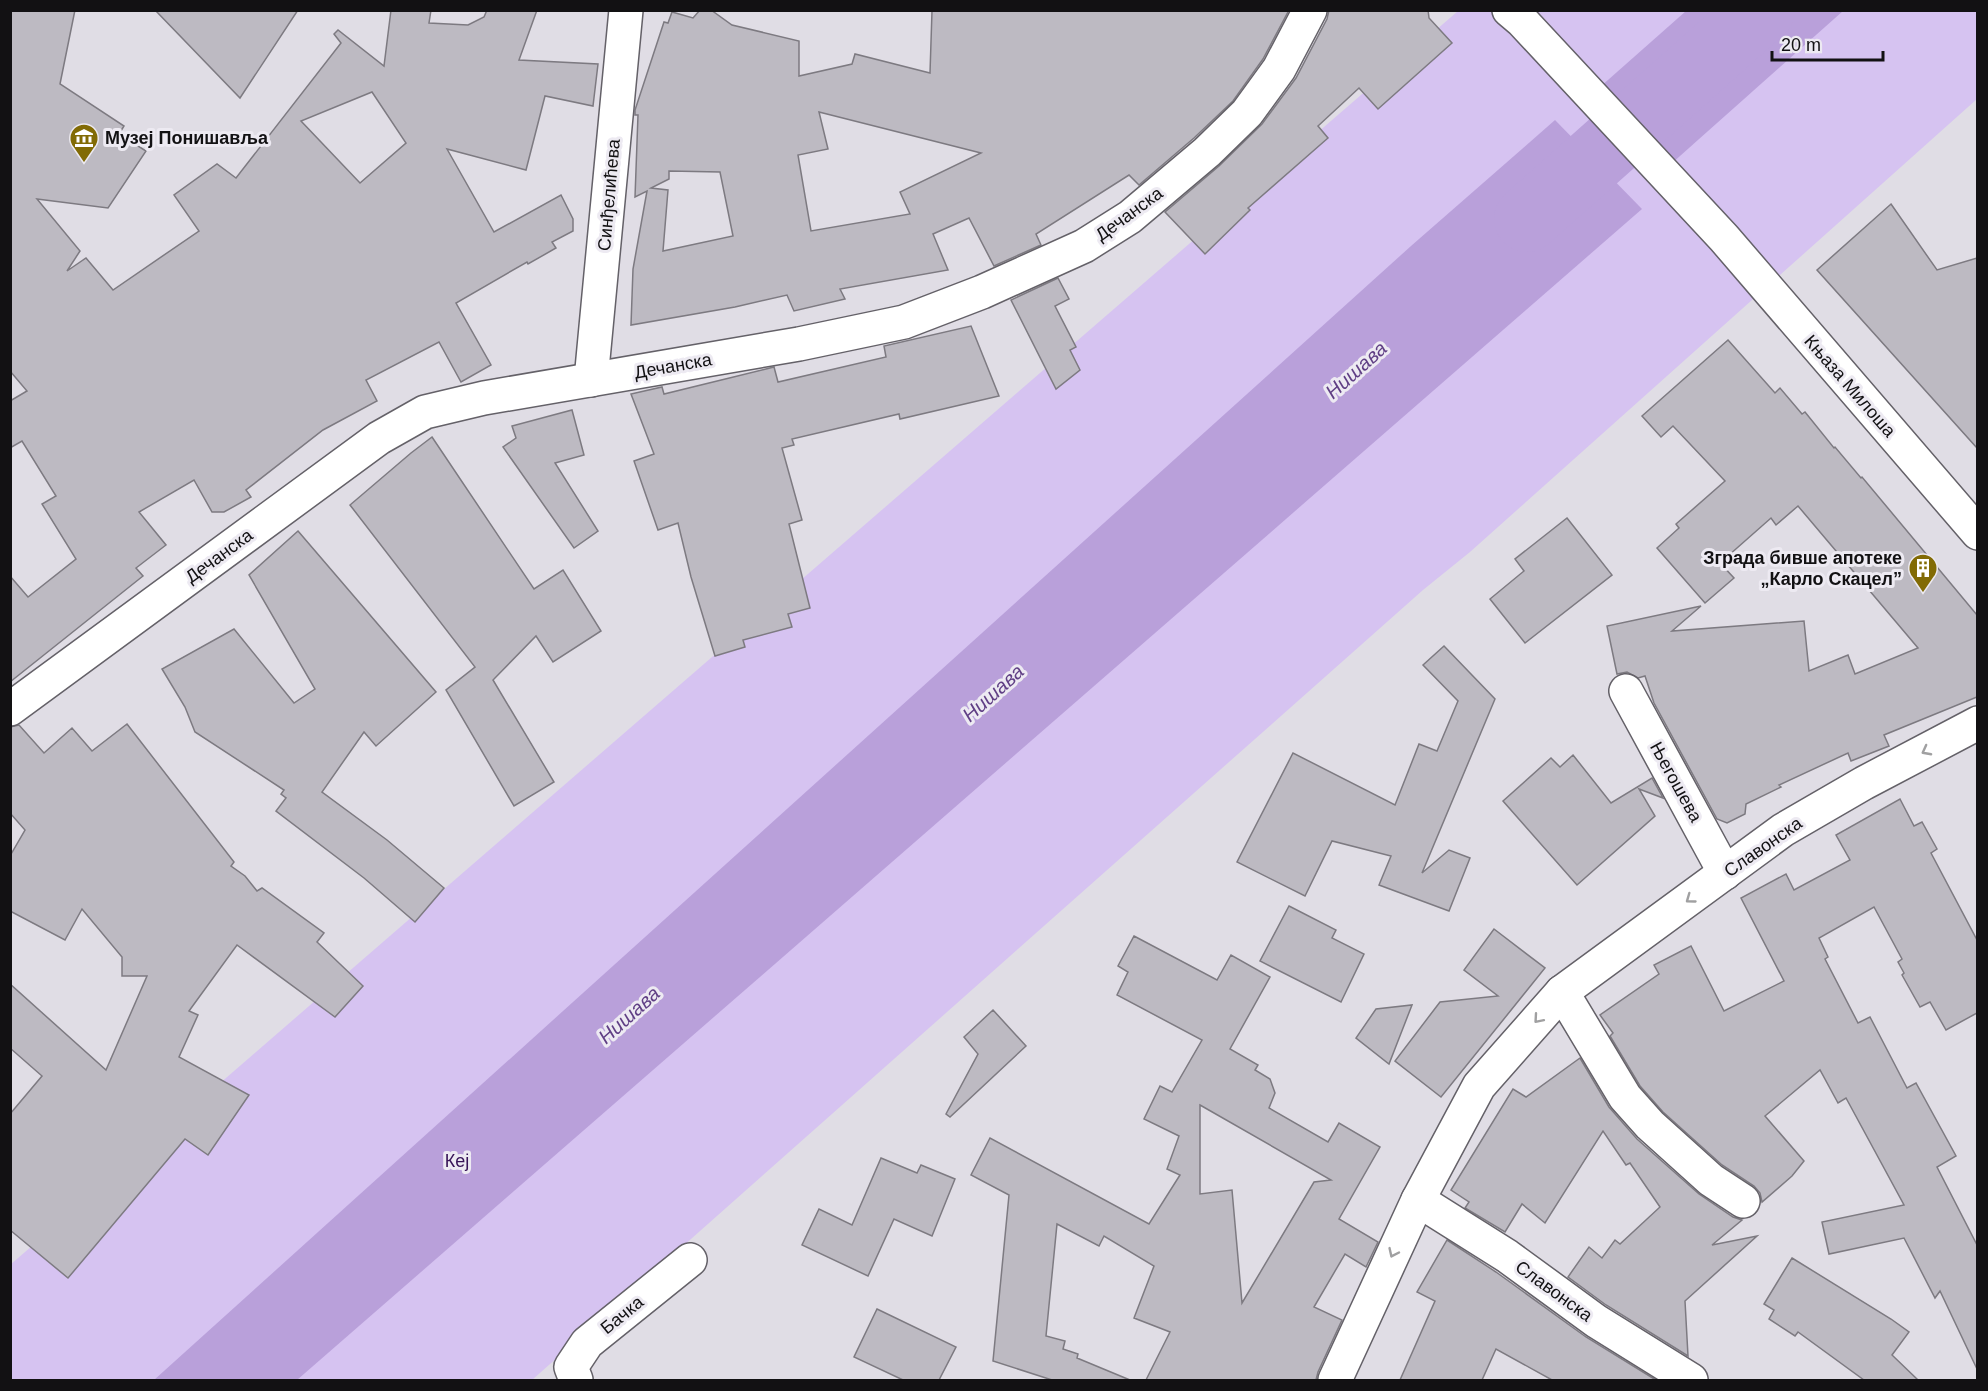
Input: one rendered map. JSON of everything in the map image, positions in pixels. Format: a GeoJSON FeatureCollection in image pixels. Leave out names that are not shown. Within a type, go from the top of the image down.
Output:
{"type":"FeatureCollection","features":[{"type":"Feature","properties":{"kind":"street","name":"Синђелићева"},"geometry":{"type":"LineString","coordinates":[[591,380],[626,10]]}},
{"type":"Feature","properties":{"kind":"street","name":"Дечанска"},"geometry":{"type":"LineString","coordinates":[[10,709],[379,438],[425,412],[484,398],[799,344],[904,322],[982,292],[1084,246],[1130,218],[1207,152],[1247,114],[1279,69],[1310,10]]}},
{"type":"Feature","properties":{"kind":"street","name":"Књаза Милоша"},"geometry":{"type":"LineString","coordinates":[[1516,16],[1724,238],[1977,532]]}},
{"type":"Feature","properties":{"kind":"street","name":"Његошева"},"geometry":{"type":"LineString","coordinates":[[1626,691],[1725,873]]}},
{"type":"Feature","properties":{"kind":"street","name":"Славонска"},"geometry":{"type":"LineString","coordinates":[[1335,1380],[1418,1200],[1479,1086],[1562,992],[1783,830],[1864,783],[1977,723]]}},
{"type":"Feature","properties":{"kind":"street"},"geometry":{"type":"LineString","coordinates":[[1562,992],[1625,1097],[1650,1125],[1711,1180],[1743,1201]]}},
{"type":"Feature","properties":{"kind":"street","name":"Славонска"},"geometry":{"type":"LineString","coordinates":[[1418,1200],[1507,1256],[1596,1321],[1691,1380]]}},
{"type":"Feature","properties":{"kind":"street","name":"Бачка"},"geometry":{"type":"LineString","coordinates":[[576,1380],[572,1366],[587,1343],[690,1260]]}},
{"type":"Feature","properties":{"kind":"green space","name":"Кеј"},"geometry":{"type":"Polygon","coordinates":[[[1458,11],[1977,11],[1977,99],[1470,552],[1423,590],[532,1380],[11,1380],[10,1265],[1458,11]]]}},
{"type":"Feature","properties":{"kind":"water"},"geometry":{"type":"Polygon","coordinates":[[[1686,11],[1843,11],[1662,172],[1591,95],[1686,11]]]}},
{"type":"Feature","properties":{"kind":"water"},"geometry":{"type":"Polygon","coordinates":[[[1555,120],[1642,209],[297,1380],[154,1380],[1411,246],[1555,120]]]}},
{"type":"Feature","properties":{"kind":"building"},"geometry":{"type":"Polygon","coordinates":[[[10,10],[75,10],[60,84],[124,126],[119,134],[146,151],[108,208],[37,199],[80,251],[67,271],[86,258],[113,290],[199,231],[174,195],[217,164],[236,178],[341,43],[334,34],[338,30],[384,66],[391,10],[431,10],[429,23],[468,25],[484,17],[487,10],[537,10],[519,60],[598,64],[593,106],[545,96],[526,170],[447,149],[494,232],[561,195],[573,219],[573,231],[552,242],[556,248],[456,303],[491,365],[461,382],[439,342],[366,380],[377,401],[323,430],[246,490],[251,497],[224,512],[212,512],[194,480],[139,512],[166,545],[136,568],[143,576],[10,682],[10,576],[28,597],[76,559],[42,504],[56,496],[22,441],[10,448],[10,401],[27,391],[10,371],[10,10]],[[372,92],[301,121],[360,183],[406,143],[372,92]]]}},
{"type":"Feature","properties":{"kind":"building"},"geometry":{"type":"Polygon","coordinates":[[[155,10],[298,10],[240,98],[155,10]]]}},
{"type":"Feature","properties":{"kind":"building"},"geometry":{"type":"Polygon","coordinates":[[[700,10],[711,10],[732,25],[799,41],[799,76],[852,64],[855,54],[930,73],[932,11],[1289,10],[1263,59],[1233,101],[1194,138],[1139,185],[1129,175],[1036,234],[1041,245],[994,266],[969,218],[933,234],[948,270],[840,289],[845,299],[794,311],[787,295],[735,307],[631,325],[633,269],[647,191],[635,197],[638,115],[635,115],[635,110],[664,22],[668,23],[672,12],[693,18],[700,10]],[[819,112],[828,149],[798,155],[811,231],[910,214],[900,192],[981,153],[819,112]],[[669,171],[669,179],[651,188],[668,190],[663,251],[733,236],[720,172],[669,171]]]}},
{"type":"Feature","properties":{"kind":"building"},"geometry":{"type":"Polygon","coordinates":[[[1329,10],[1428,10],[1429,18],[1452,43],[1378,109],[1359,88],[1318,126],[1328,138],[1248,208],[1250,210],[1205,254],[1165,212],[1219,166],[1262,124],[1296,78],[1327,19],[1329,10]]]}},
{"type":"Feature","properties":{"kind":"building"},"geometry":{"type":"Polygon","coordinates":[[[1891,204],[1937,270],[1977,258],[1977,448],[1817,270],[1891,204]]]}},
{"type":"Feature","properties":{"kind":"building"},"geometry":{"type":"Polygon","coordinates":[[[1058,278],[1069,299],[1055,306],[1076,347],[1070,350],[1080,370],[1056,389],[1011,300],[1058,278]]]}},
{"type":"Feature","properties":{"kind":"building"},"geometry":{"type":"Polygon","coordinates":[[[971,326],[999,396],[900,419],[899,414],[792,439],[794,445],[782,448],[802,520],[789,524],[810,608],[788,614],[792,627],[743,640],[745,647],[715,656],[691,577],[678,523],[658,530],[634,461],[654,454],[631,394],[662,387],[664,394],[774,367],[778,382],[886,357],[884,346],[971,326]]]}},
{"type":"Feature","properties":{"kind":"building"},"geometry":{"type":"Polygon","coordinates":[[[1728,340],[1775,393],[1780,388],[1802,414],[1805,412],[1977,615],[1977,697],[1884,735],[1889,746],[1851,761],[1848,753],[1779,785],[1781,787],[1746,804],[1745,814],[1727,823],[1717,819],[1654,703],[1645,676],[1638,678],[1627,672],[1617,674],[1607,626],[1701,606],[1672,631],[1804,621],[1809,671],[1848,655],[1855,674],[1918,648],[1798,506],[1776,525],[1771,518],[1720,563],[1734,578],[1705,603],[1657,548],[1679,528],[1676,524],[1725,481],[1673,426],[1661,437],[1642,416],[1728,340]]]}},
{"type":"Feature","properties":{"kind":"building"},"geometry":{"type":"Polygon","coordinates":[[[572,410],[584,455],[555,463],[598,531],[574,548],[503,447],[516,438],[512,426],[572,410]]]}},
{"type":"Feature","properties":{"kind":"building"},"geometry":{"type":"Polygon","coordinates":[[[432,437],[534,589],[563,570],[601,631],[553,662],[536,636],[493,680],[554,782],[514,806],[446,690],[475,667],[350,505],[432,437]]]}},
{"type":"Feature","properties":{"kind":"building"},"geometry":{"type":"Polygon","coordinates":[[[1567,518],[1612,575],[1525,643],[1490,599],[1524,571],[1515,559],[1567,518]]]}},
{"type":"Feature","properties":{"kind":"building"},"geometry":{"type":"Polygon","coordinates":[[[298,531],[436,692],[376,746],[364,732],[322,792],[387,840],[444,888],[415,922],[364,878],[276,811],[286,798],[281,794],[284,790],[195,732],[185,707],[162,669],[234,629],[294,703],[315,689],[249,575],[298,531]]]}},
{"type":"Feature","properties":{"kind":"building"},"geometry":{"type":"Polygon","coordinates":[[[1444,646],[1495,699],[1422,873],[1449,850],[1470,858],[1449,911],[1379,885],[1391,856],[1332,841],[1305,896],[1237,862],[1293,753],[1395,805],[1419,744],[1437,751],[1458,701],[1423,665],[1444,646]]]}},
{"type":"Feature","properties":{"kind":"building"},"geometry":{"type":"Polygon","coordinates":[[[127,724],[234,862],[231,866],[245,876],[257,891],[262,888],[324,933],[317,942],[363,986],[335,1017],[237,945],[189,1011],[198,1015],[179,1057],[249,1095],[208,1155],[185,1139],[68,1278],[10,1230],[10,1114],[42,1076],[10,1048],[10,984],[106,1070],[147,976],[122,976],[122,957],[82,909],[65,940],[10,911],[10,856],[25,830],[10,813],[10,727],[19,725],[44,753],[72,728],[92,751],[127,724]]]}},
{"type":"Feature","properties":{"kind":"building"},"geometry":{"type":"Polygon","coordinates":[[[1573,755],[1611,803],[1652,778],[1663,798],[1639,789],[1655,816],[1577,885],[1503,801],[1551,758],[1560,767],[1573,755]]]}},
{"type":"Feature","properties":{"kind":"building"},"geometry":{"type":"Polygon","coordinates":[[[1900,799],[1914,826],[1922,822],[1937,849],[1931,853],[1977,940],[1977,1013],[1946,1030],[1930,1002],[1920,1007],[1902,975],[1904,973],[1898,962],[1902,959],[1874,907],[1819,938],[1828,957],[1825,959],[1858,1023],[1870,1017],[1907,1088],[1916,1083],[1956,1156],[1937,1167],[1977,1245],[1977,1369],[1940,1291],[1935,1298],[1904,1238],[1829,1254],[1822,1222],[1904,1205],[1846,1098],[1838,1103],[1820,1070],[1765,1116],[1804,1161],[1792,1176],[1762,1202],[1760,1193],[1754,1186],[1722,1165],[1663,1112],[1640,1086],[1610,1036],[1613,1033],[1600,1015],[1659,974],[1654,965],[1691,946],[1724,1011],[1784,981],[1741,898],[1786,874],[1794,890],[1850,860],[1836,835],[1900,799]]]}},
{"type":"Feature","properties":{"kind":"building"},"geometry":{"type":"Polygon","coordinates":[[[1289,906],[1336,930],[1332,938],[1364,954],[1341,1002],[1260,961],[1289,906]]]}},
{"type":"Feature","properties":{"kind":"building"},"geometry":{"type":"Polygon","coordinates":[[[1494,929],[1545,968],[1441,1097],[1395,1061],[1440,1002],[1498,996],[1464,970],[1494,929]]]}},
{"type":"Feature","properties":{"kind":"building"},"geometry":{"type":"Polygon","coordinates":[[[1134,936],[1217,980],[1231,955],[1270,977],[1230,1049],[1258,1065],[1255,1070],[1270,1079],[1275,1093],[1269,1108],[1328,1142],[1339,1123],[1380,1147],[1339,1219],[1378,1242],[1366,1267],[1345,1254],[1314,1307],[1342,1320],[1316,1380],[1146,1380],[1170,1332],[1134,1318],[1154,1266],[1104,1236],[1099,1246],[1057,1224],[1046,1336],[1065,1341],[1063,1349],[1078,1354],[1077,1358],[1130,1380],[1052,1380],[993,1361],[1009,1195],[971,1175],[990,1138],[1149,1224],[1180,1175],[1167,1169],[1179,1136],[1144,1119],[1160,1086],[1172,1092],[1202,1040],[1117,995],[1128,972],[1118,966],[1134,936]],[[1200,1105],[1200,1194],[1232,1190],[1242,1303],[1314,1182],[1331,1180],[1200,1105]]]}},
{"type":"Feature","properties":{"kind":"building"},"geometry":{"type":"Polygon","coordinates":[[[1412,1005],[1389,1064],[1356,1038],[1376,1009],[1412,1005]]]}},
{"type":"Feature","properties":{"kind":"building"},"geometry":{"type":"Polygon","coordinates":[[[993,1010],[1026,1046],[950,1117],[946,1114],[978,1054],[964,1037],[993,1010]]]}},
{"type":"Feature","properties":{"kind":"building"},"geometry":{"type":"Polygon","coordinates":[[[1580,1058],[1609,1107],[1637,1139],[1699,1194],[1733,1217],[1742,1220],[1712,1245],[1757,1236],[1685,1301],[1688,1356],[1606,1305],[1568,1277],[1589,1247],[1602,1258],[1615,1240],[1620,1244],[1660,1207],[1630,1163],[1626,1165],[1603,1131],[1545,1223],[1522,1204],[1505,1232],[1465,1208],[1469,1202],[1451,1190],[1513,1089],[1526,1097],[1580,1058]]]}},
{"type":"Feature","properties":{"kind":"building"},"geometry":{"type":"Polygon","coordinates":[[[881,1158],[917,1173],[921,1165],[955,1179],[932,1236],[894,1219],[868,1276],[802,1245],[819,1209],[852,1225],[881,1158]]]}},
{"type":"Feature","properties":{"kind":"building"},"geometry":{"type":"Polygon","coordinates":[[[1447,1240],[1586,1337],[1656,1380],[1552,1380],[1496,1349],[1482,1380],[1400,1380],[1435,1301],[1417,1292],[1447,1240]]]}},
{"type":"Feature","properties":{"kind":"building"},"geometry":{"type":"Polygon","coordinates":[[[1792,1258],[1909,1332],[1892,1355],[1918,1380],[1864,1380],[1798,1332],[1795,1336],[1769,1319],[1774,1310],[1764,1304],[1792,1258]]]}},
{"type":"Feature","properties":{"kind":"building"},"geometry":{"type":"Polygon","coordinates":[[[877,1309],[956,1347],[939,1380],[903,1380],[854,1357],[877,1309]]]}},
{"type":"Feature","properties":{"kind":"waterway","name":"Нишава"},"geometry":{"type":"LineString","coordinates":[[1527,219],[1762,10]]}},
{"type":"Feature","properties":{"kind":"place","name":"Музеј Понишавља"},"geometry":{"type":"Point","coordinates":[84,164]}},
{"type":"Feature","properties":{"kind":"place","name":"Зграда бивше апотеке „Карло Скацел”"},"geometry":{"type":"Point","coordinates":[1923,594]}}]}
